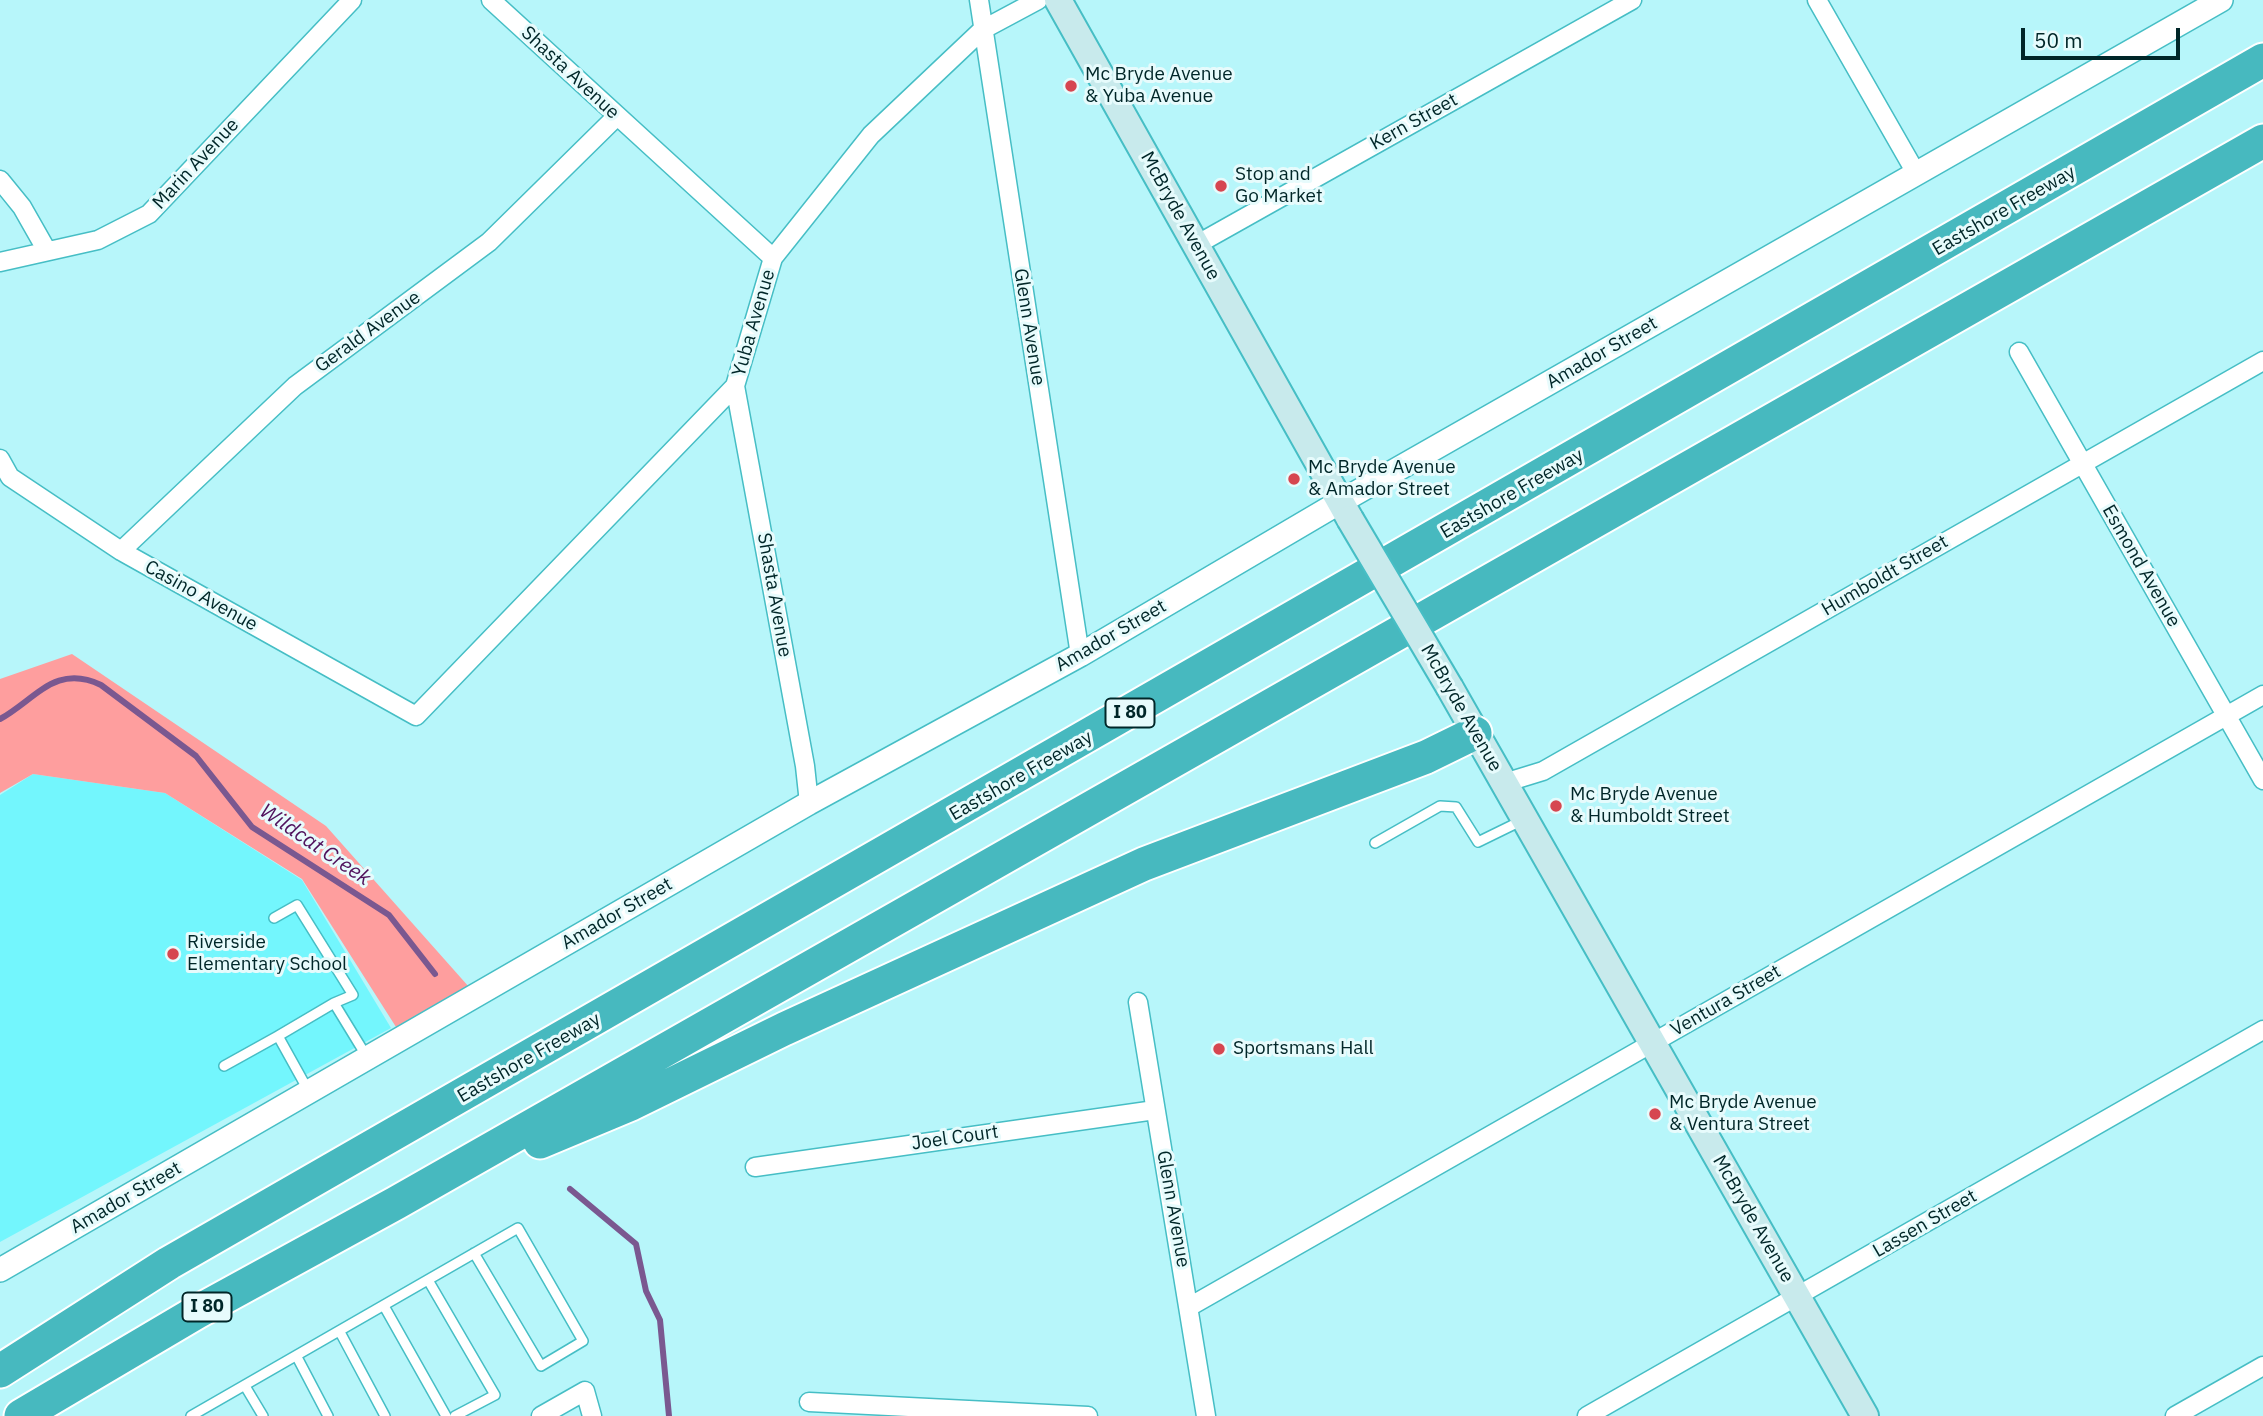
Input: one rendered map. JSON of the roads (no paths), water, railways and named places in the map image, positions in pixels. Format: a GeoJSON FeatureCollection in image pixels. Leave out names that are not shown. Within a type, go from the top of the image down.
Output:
{"type":"FeatureCollection","features":[{"type":"Feature","properties":{"kind":"highway","name":"Eastshore Freeway"},"geometry":{"type":"LineString","coordinates":[[0,1371],[169,1263],[2263,60]]}},
{"type":"Feature","properties":{"kind":"highway","name":"I 80"},"geometry":{"type":"LineString","coordinates":[[21,1416],[197,1312],[396,1203],[2263,141]]}},
{"type":"Feature","properties":{"kind":"highway"},"geometry":{"type":"LineString","coordinates":[[396,1203],[631,1104],[784,1029],[1144,864],[1426,757],[1475,733]]}},
{"type":"Feature","properties":{"kind":"main road","name":"McBryde Avenue"},"geometry":{"type":"LineString","coordinates":[[1058,0],[1345,511],[1450,688],[1865,1416]]}},
{"type":"Feature","properties":{"kind":"street","name":"Marin Avenue"},"geometry":{"type":"LineString","coordinates":[[0,262],[98,240],[149,214],[352,0]]}},
{"type":"Feature","properties":{"kind":"street","name":"Shasta Avenue"},"geometry":{"type":"LineString","coordinates":[[491,0],[773,258]]}},
{"type":"Feature","properties":{"kind":"street","name":"Glenn Avenue"},"geometry":{"type":"LineString","coordinates":[[979,0],[1080,654]]}},
{"type":"Feature","properties":{"kind":"street","name":"Yuba Avenue"},"geometry":{"type":"LineString","coordinates":[[416,716],[736,386],[773,258],[871,135],[982,30],[1038,0]]}},
{"type":"Feature","properties":{"kind":"street","name":"Kern Street"},"geometry":{"type":"LineString","coordinates":[[1196,244],[1632,0]]}},
{"type":"Feature","properties":{"kind":"street"},"geometry":{"type":"LineString","coordinates":[[1818,0],[1916,173]]}},
{"type":"Feature","properties":{"kind":"street","name":"Amador Street"},"geometry":{"type":"LineString","coordinates":[[0,1270],[809,803],[1345,511],[1916,173],[2221,0]]}},
{"type":"Feature","properties":{"kind":"street","name":"Gerald Avenue"},"geometry":{"type":"LineString","coordinates":[[121,551],[295,386],[489,242],[617,116]]}},
{"type":"Feature","properties":{"kind":"street"},"geometry":{"type":"LineString","coordinates":[[0,180],[22,207],[47,251]]}},
{"type":"Feature","properties":{"kind":"street","name":"Esmond Avenue"},"geometry":{"type":"LineString","coordinates":[[2019,352],[2263,780]]}},
{"type":"Feature","properties":{"kind":"street","name":"Humboldt Street"},"geometry":{"type":"LineString","coordinates":[[1504,783],[1543,771],[2263,360]]}},
{"type":"Feature","properties":{"kind":"street","name":"Shasta Avenue"},"geometry":{"type":"LineString","coordinates":[[736,386],[805,766],[809,803]]}},
{"type":"Feature","properties":{"kind":"street","name":"Casino Avenue"},"geometry":{"type":"LineString","coordinates":[[0,459],[10,477],[121,551],[416,716]]}},
{"type":"Feature","properties":{"kind":"street","name":"Ventura Street"},"geometry":{"type":"LineString","coordinates":[[1189,1307],[2263,695]]}},
{"type":"Feature","properties":{"kind":"street","name":"Glenn Avenue"},"geometry":{"type":"LineString","coordinates":[[1138,1002],[1206,1416]]}},
{"type":"Feature","properties":{"kind":"street","name":"Lassen Street"},"geometry":{"type":"LineString","coordinates":[[1587,1416],[2263,1030]]}},
{"type":"Feature","properties":{"kind":"street","name":"Joel Court"},"geometry":{"type":"LineString","coordinates":[[755,1167],[1155,1110]]}},
{"type":"Feature","properties":{"kind":"street"},"geometry":{"type":"LineString","coordinates":[[2175,1416],[2263,1366]]}},
{"type":"Feature","properties":{"kind":"street"},"geometry":{"type":"LineString","coordinates":[[541,1416],[585,1391],[592,1416]]}},
{"type":"Feature","properties":{"kind":"street"},"geometry":{"type":"LineString","coordinates":[[809,1402],[1088,1416]]}},
{"type":"Feature","properties":{"kind":"lane"},"geometry":{"type":"LineString","coordinates":[[1375,843],[1440,806],[1456,807],[1478,842],[1524,819]]}},
{"type":"Feature","properties":{"kind":"lane"},"geometry":{"type":"LineString","coordinates":[[224,1066],[334,1003],[353,995],[297,905],[274,918]]}},
{"type":"Feature","properties":{"kind":"lane"},"geometry":{"type":"LineString","coordinates":[[334,1003],[368,1058]]}},
{"type":"Feature","properties":{"kind":"lane"},"geometry":{"type":"LineString","coordinates":[[278,1036],[309,1092]]}},
{"type":"Feature","properties":{"kind":"lane"},"geometry":{"type":"LineString","coordinates":[[191,1416],[204,1413],[245,1386],[340,1332],[474,1253],[518,1228],[583,1341],[541,1366],[474,1253]]}},
{"type":"Feature","properties":{"kind":"lane"},"geometry":{"type":"LineString","coordinates":[[428,1280],[495,1395],[455,1416]]}},
{"type":"Feature","properties":{"kind":"lane"},"geometry":{"type":"LineString","coordinates":[[384,1306],[446,1416]]}},
{"type":"Feature","properties":{"kind":"lane"},"geometry":{"type":"LineString","coordinates":[[340,1332],[385,1416]]}},
{"type":"Feature","properties":{"kind":"lane"},"geometry":{"type":"LineString","coordinates":[[296,1357],[328,1416]]}},
{"type":"Feature","properties":{"kind":"lane"},"geometry":{"type":"LineString","coordinates":[[245,1386],[263,1416]]}},
{"type":"Feature","properties":{"kind":"waterway","name":"Wildcat Creek"},"geometry":{"type":"LineString","coordinates":[[0,719],[58,681],[85,679],[101,685],[196,756],[252,827],[389,915],[435,974]]}},
{"type":"Feature","properties":{"kind":"waterway","name":"Wildcat Creek"},"geometry":{"type":"LineString","coordinates":[[570,1189],[636,1244],[646,1291],[660,1320],[669,1416]]}},
{"type":"Feature","properties":{"kind":"place","name":"Mc Bryde Avenue & Yuba Avenue"},"geometry":{"type":"Point","coordinates":[1071,86]}},
{"type":"Feature","properties":{"kind":"place","name":"Stop and Go Market"},"geometry":{"type":"Point","coordinates":[1221,186]}},
{"type":"Feature","properties":{"kind":"place","name":"Mc Bryde Avenue & Amador Street"},"geometry":{"type":"Point","coordinates":[1294,479]}},
{"type":"Feature","properties":{"kind":"place","name":"Mc Bryde Avenue & Humboldt Street"},"geometry":{"type":"Point","coordinates":[1556,806]}},
{"type":"Feature","properties":{"kind":"place","name":"Riverside Elementary School"},"geometry":{"type":"Point","coordinates":[173,954]}},
{"type":"Feature","properties":{"kind":"place","name":"Sportsmans Hall"},"geometry":{"type":"Point","coordinates":[1219,1049]}},
{"type":"Feature","properties":{"kind":"place","name":"Mc Bryde Avenue & Ventura Street"},"geometry":{"type":"Point","coordinates":[1655,1114]}}]}
